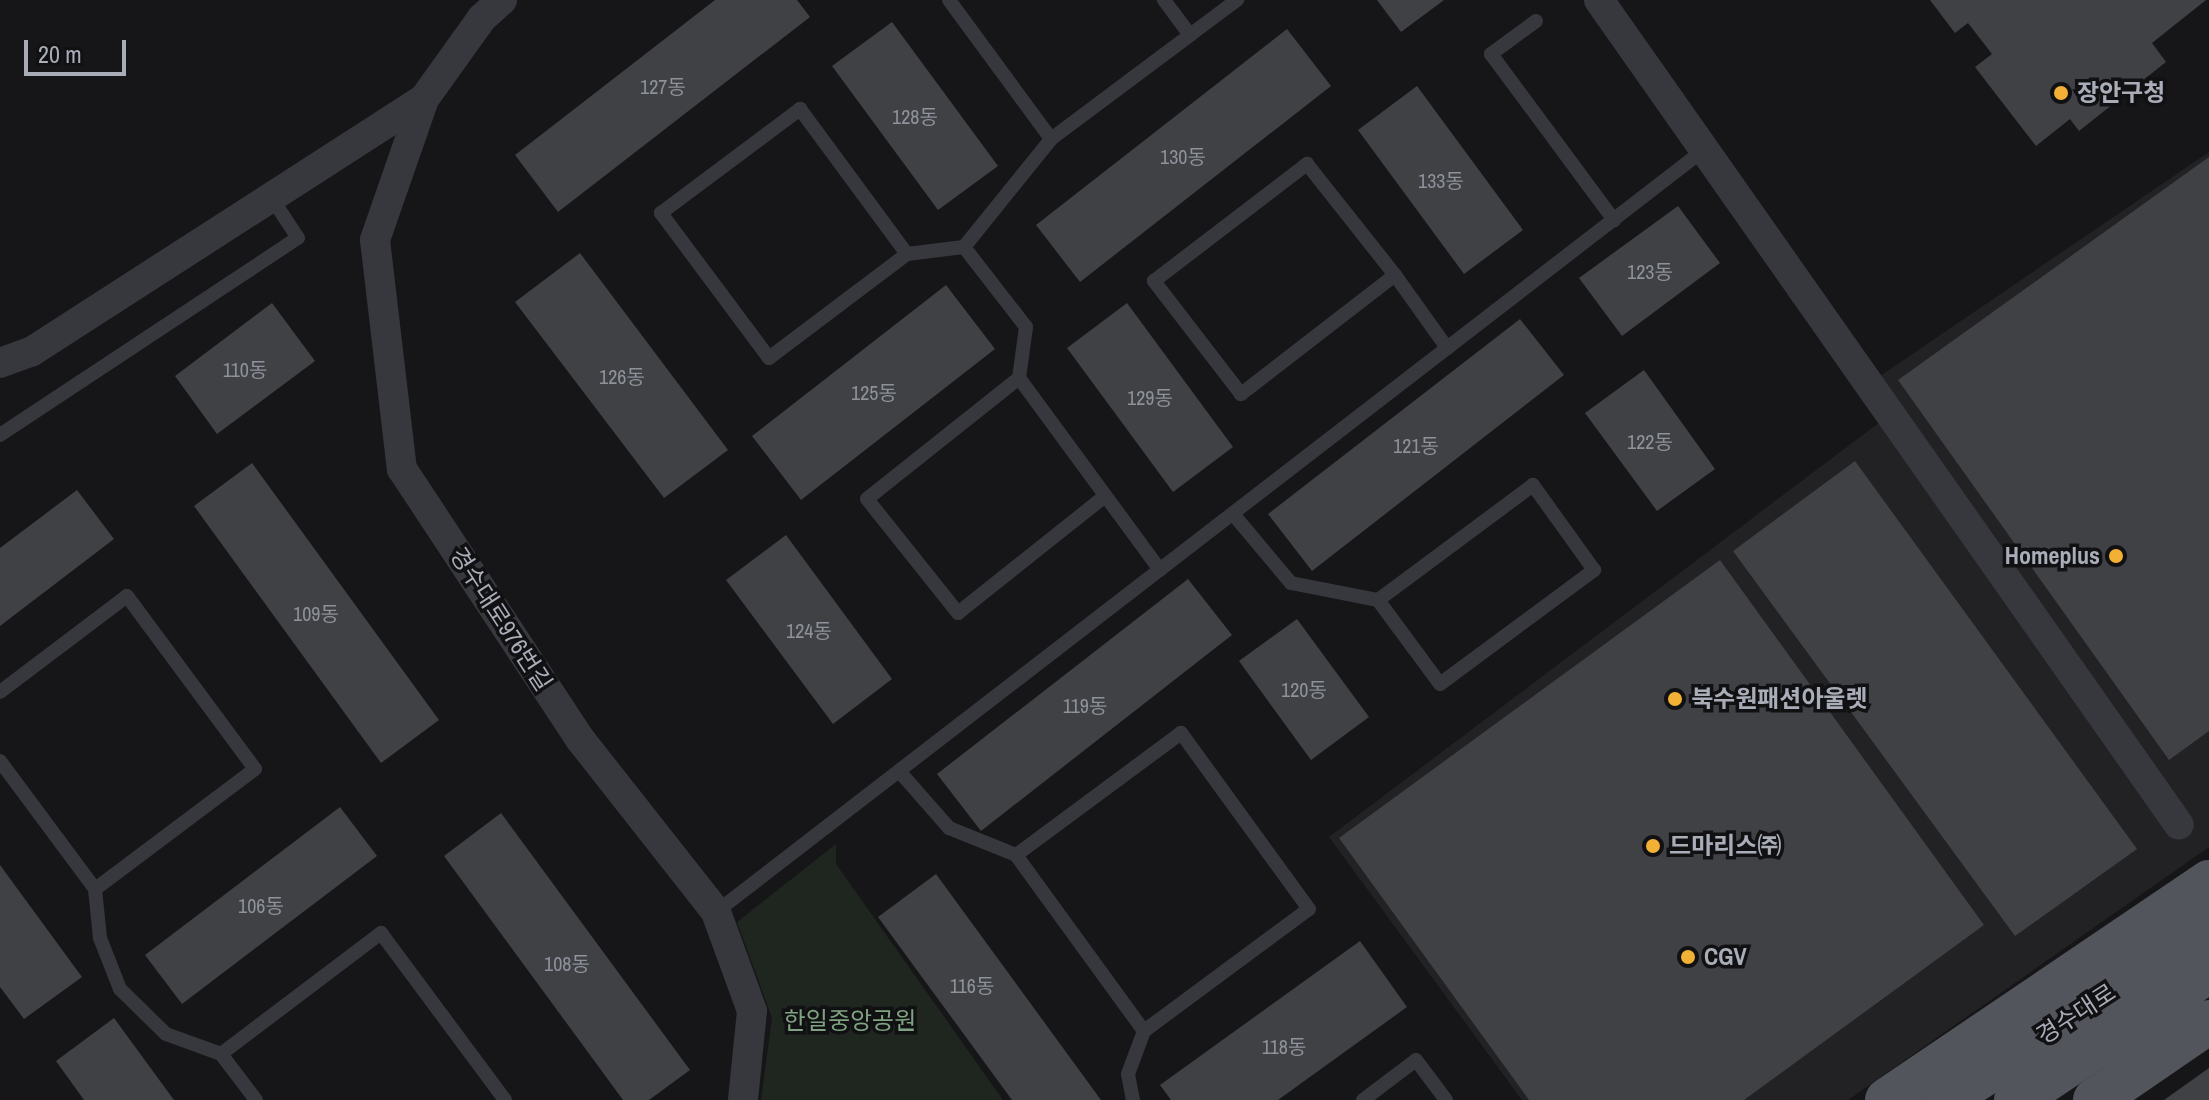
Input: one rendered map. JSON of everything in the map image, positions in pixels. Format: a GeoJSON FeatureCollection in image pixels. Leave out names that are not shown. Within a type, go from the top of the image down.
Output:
{"type":"FeatureCollection","features":[{"type":"Feature","properties":{"kind":"main road"},"geometry":{"type":"LineString","coordinates":[[1887,1100],[2209,882]]}},
{"type":"Feature","properties":{"kind":"main road","name":"경수대로"},"geometry":{"type":"LineString","coordinates":[[1944,1100],[2209,929]]}},
{"type":"Feature","properties":{"kind":"main road","name":"경수대로"},"geometry":{"type":"LineString","coordinates":[[2016,1100],[2209,971]]}},
{"type":"Feature","properties":{"kind":"main road"},"geometry":{"type":"LineString","coordinates":[[2095,1100],[2209,1022]]}},
{"type":"Feature","properties":{"kind":"street"},"geometry":{"type":"LineString","coordinates":[[0,363],[31,352],[424,99],[482,18],[502,0]]}},
{"type":"Feature","properties":{"kind":"street"},"geometry":{"type":"LineString","coordinates":[[1599,0],[2179,825]]}},
{"type":"Feature","properties":{"kind":"street","name":"경수대로976번길"},"geometry":{"type":"LineString","coordinates":[[424,99],[375,240],[402,469],[580,739],[716,912],[752,1011],[743,1100]]}},
{"type":"Feature","properties":{"kind":"lane"},"geometry":{"type":"LineString","coordinates":[[949,0],[1051,139]]}},
{"type":"Feature","properties":{"kind":"lane"},"geometry":{"type":"LineString","coordinates":[[1164,0],[1190,35]]}},
{"type":"Feature","properties":{"kind":"lane"},"geometry":{"type":"LineString","coordinates":[[907,254],[800,109],[661,213],[769,358],[907,254],[964,247],[1051,139],[1237,0]]}},
{"type":"Feature","properties":{"kind":"lane"},"geometry":{"type":"LineString","coordinates":[[1536,21],[1491,54],[1614,220]]}},
{"type":"Feature","properties":{"kind":"lane"},"geometry":{"type":"LineString","coordinates":[[716,912],[1705,149]]}},
{"type":"Feature","properties":{"kind":"lane"},"geometry":{"type":"LineString","coordinates":[[1395,275],[1241,394],[1154,281],[1307,164],[1395,275],[1447,348]]}},
{"type":"Feature","properties":{"kind":"lane"},"geometry":{"type":"LineString","coordinates":[[0,435],[298,238],[271,197]]}},
{"type":"Feature","properties":{"kind":"lane"},"geometry":{"type":"LineString","coordinates":[[964,247],[1026,327],[1019,378],[867,499],[958,613],[1105,496]]}},
{"type":"Feature","properties":{"kind":"lane"},"geometry":{"type":"LineString","coordinates":[[1019,378],[1160,570]]}},
{"type":"Feature","properties":{"kind":"lane"},"geometry":{"type":"LineString","coordinates":[[1233,514],[1291,583],[1378,600],[1440,684],[1594,570],[1533,485],[1378,600]]}},
{"type":"Feature","properties":{"kind":"lane"},"geometry":{"type":"LineString","coordinates":[[0,692],[127,596],[255,769],[95,889]]}},
{"type":"Feature","properties":{"kind":"lane"},"geometry":{"type":"LineString","coordinates":[[1016,855],[1181,733],[1309,909],[1144,1031],[1128,1074],[1133,1100]]}},
{"type":"Feature","properties":{"kind":"lane"},"geometry":{"type":"LineString","coordinates":[[0,761],[95,889],[100,938],[120,989],[166,1034],[221,1054],[256,1100]]}},
{"type":"Feature","properties":{"kind":"lane"},"geometry":{"type":"LineString","coordinates":[[899,771],[949,828],[1016,855],[1144,1031]]}},
{"type":"Feature","properties":{"kind":"lane"},"geometry":{"type":"LineString","coordinates":[[221,1054],[381,933],[505,1100]]}},
{"type":"Feature","properties":{"kind":"lane"},"geometry":{"type":"LineString","coordinates":[[1363,1100],[1416,1060],[1446,1100]]}},
{"type":"Feature","properties":{"kind":"shaded area"},"geometry":{"type":"Polygon","coordinates":[[[2209,152],[2209,847],[1848,1100],[1522,1100],[1329,837],[1900,407],[1880,376],[2209,152]]]}},
{"type":"Feature","properties":{"kind":"green space","name":"한일중앙공원"},"geometry":{"type":"Polygon","coordinates":[[[836,844],[836,864],[1003,1100],[761,1100],[772,1018],[737,922],[836,844]]]}},
{"type":"Feature","properties":{"kind":"building"},"geometry":{"type":"Polygon","coordinates":[[[715,0],[797,0],[810,17],[558,212],[515,155],[715,0]]]}},
{"type":"Feature","properties":{"kind":"building"},"geometry":{"type":"Polygon","coordinates":[[[1377,0],[1444,0],[1401,32],[1377,0]]]}},
{"type":"Feature","properties":{"kind":"building","name":"장안구청"},"geometry":{"type":"Polygon","coordinates":[[[1930,0],[2206,0],[2152,43],[2166,62],[2079,131],[2070,119],[2036,146],[1975,67],[1992,54],[1968,23],[1955,33],[1930,0]]]}},
{"type":"Feature","properties":{"kind":"building"},"geometry":{"type":"Polygon","coordinates":[[[892,22],[998,166],[938,210],[832,66],[892,22]]]}},
{"type":"Feature","properties":{"kind":"building"},"geometry":{"type":"Polygon","coordinates":[[[1287,29],[1331,86],[1080,282],[1036,225],[1287,29]]]}},
{"type":"Feature","properties":{"kind":"building"},"geometry":{"type":"Polygon","coordinates":[[[1417,86],[1523,230],[1464,274],[1358,130],[1417,86]]]}},
{"type":"Feature","properties":{"kind":"building","name":"Homeplus"},"geometry":{"type":"Polygon","coordinates":[[[2209,157],[2209,731],[2169,760],[1898,380],[2209,157]]]}},
{"type":"Feature","properties":{"kind":"building"},"geometry":{"type":"Polygon","coordinates":[[[1678,206],[1720,263],[1622,336],[1579,278],[1678,206]]]}},
{"type":"Feature","properties":{"kind":"building"},"geometry":{"type":"Polygon","coordinates":[[[580,253],[728,450],[664,498],[515,302],[580,253]]]}},
{"type":"Feature","properties":{"kind":"building"},"geometry":{"type":"Polygon","coordinates":[[[946,285],[995,349],[801,500],[752,436],[946,285]]]}},
{"type":"Feature","properties":{"kind":"building"},"geometry":{"type":"Polygon","coordinates":[[[272,303],[315,361],[217,434],[175,376],[272,303]]]}},
{"type":"Feature","properties":{"kind":"building"},"geometry":{"type":"Polygon","coordinates":[[[1127,303],[1233,447],[1173,492],[1067,348],[1127,303]]]}},
{"type":"Feature","properties":{"kind":"building"},"geometry":{"type":"Polygon","coordinates":[[[1520,319],[1564,375],[1312,571],[1268,514],[1520,319]]]}},
{"type":"Feature","properties":{"kind":"building"},"geometry":{"type":"Polygon","coordinates":[[[1644,370],[1715,469],[1657,511],[1585,413],[1644,370]]]}},
{"type":"Feature","properties":{"kind":"building"},"geometry":{"type":"Polygon","coordinates":[[[1855,461],[2137,849],[2015,936],[1733,551],[1855,461]]]}},
{"type":"Feature","properties":{"kind":"building"},"geometry":{"type":"Polygon","coordinates":[[[252,463],[439,720],[381,763],[194,506],[252,463]]]}},
{"type":"Feature","properties":{"kind":"building"},"geometry":{"type":"Polygon","coordinates":[[[77,490],[114,539],[0,626],[0,548],[77,490]]]}},
{"type":"Feature","properties":{"kind":"building"},"geometry":{"type":"Polygon","coordinates":[[[786,535],[892,679],[833,724],[726,580],[786,535]]]}},
{"type":"Feature","properties":{"kind":"building","name":"북수원패션아울렛"},"geometry":{"type":"Polygon","coordinates":[[[1720,560],[1984,925],[1744,1100],[1529,1100],[1339,838],[1720,560]]]}},
{"type":"Feature","properties":{"kind":"building"},"geometry":{"type":"Polygon","coordinates":[[[1188,579],[1232,635],[981,831],[937,774],[1188,579]]]}},
{"type":"Feature","properties":{"kind":"building"},"geometry":{"type":"Polygon","coordinates":[[[1297,619],[1369,717],[1311,760],[1239,661],[1297,619]]]}},
{"type":"Feature","properties":{"kind":"building"},"geometry":{"type":"Polygon","coordinates":[[[340,807],[377,856],[182,1004],[145,955],[340,807]]]}},
{"type":"Feature","properties":{"kind":"building"},"geometry":{"type":"Polygon","coordinates":[[[501,813],[690,1070],[649,1100],[623,1100],[444,856],[501,813]]]}},
{"type":"Feature","properties":{"kind":"building"},"geometry":{"type":"Polygon","coordinates":[[[0,865],[82,977],[24,1019],[0,987],[0,865]]]}},
{"type":"Feature","properties":{"kind":"building"},"geometry":{"type":"Polygon","coordinates":[[[936,874],[1101,1100],[1012,1100],[878,917],[936,874]]]}},
{"type":"Feature","properties":{"kind":"building"},"geometry":{"type":"Polygon","coordinates":[[[1360,941],[1407,1007],[1278,1100],[1171,1100],[1160,1085],[1360,941]]]}},
{"type":"Feature","properties":{"kind":"building"},"geometry":{"type":"Polygon","coordinates":[[[114,1018],[174,1100],[84,1100],[56,1061],[114,1018]]]}},
{"type":"Feature","properties":{"kind":"building"},"geometry":{"type":"Polygon","coordinates":[[[2209,1068],[2209,1100],[2164,1100],[2209,1068]]]}},
{"type":"Feature","properties":{"kind":"place","name":"장안구청"},"geometry":{"type":"Point","coordinates":[2061,93]}},
{"type":"Feature","properties":{"kind":"place","name":"Homeplus"},"geometry":{"type":"Point","coordinates":[2116,556]}},
{"type":"Feature","properties":{"kind":"place","name":"북수원패션아울렛"},"geometry":{"type":"Point","coordinates":[1675,699]}},
{"type":"Feature","properties":{"kind":"place","name":"드마리스㈜"},"geometry":{"type":"Point","coordinates":[1653,846]}},
{"type":"Feature","properties":{"kind":"place","name":"CGV"},"geometry":{"type":"Point","coordinates":[1688,957]}}]}
